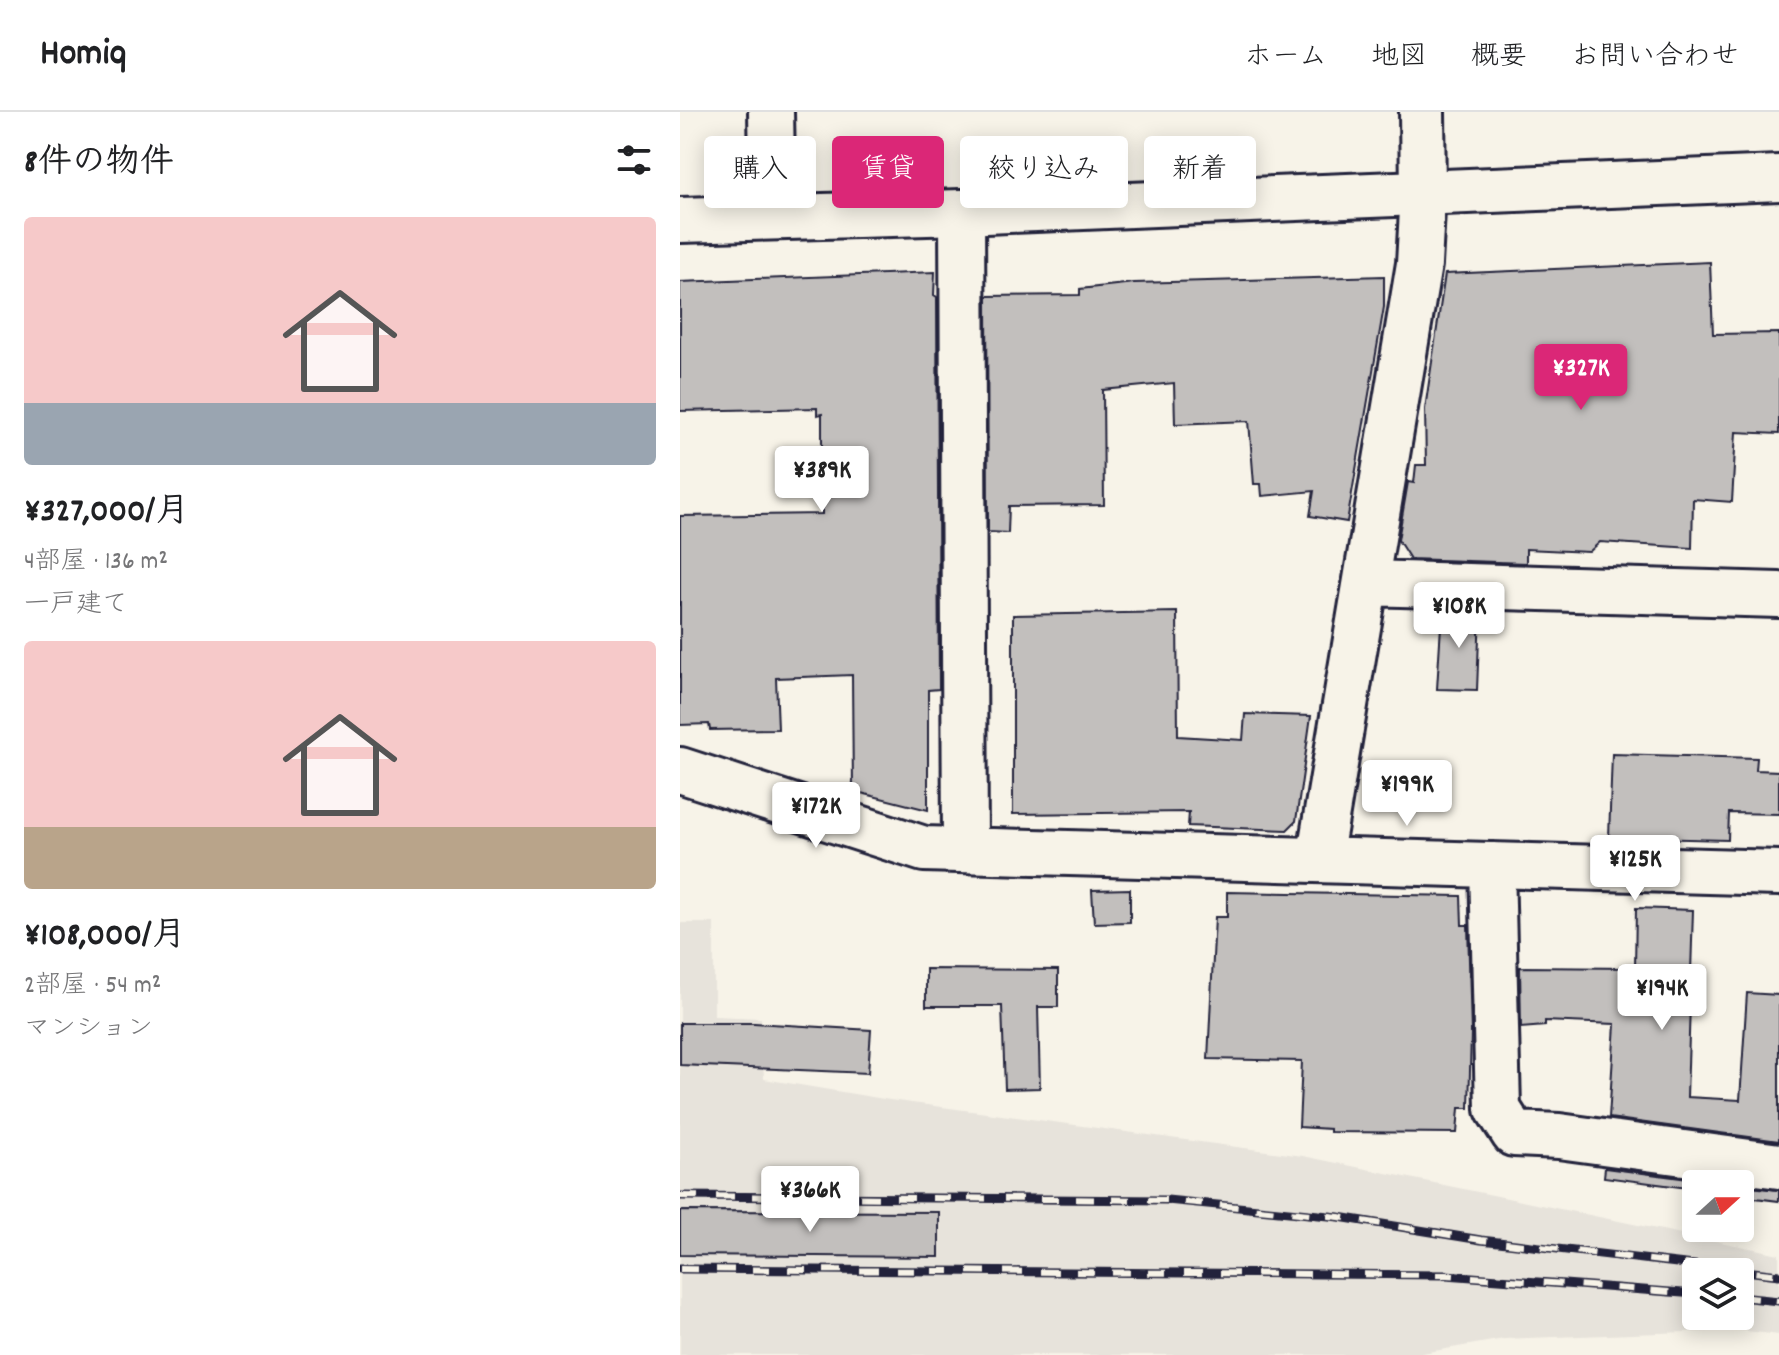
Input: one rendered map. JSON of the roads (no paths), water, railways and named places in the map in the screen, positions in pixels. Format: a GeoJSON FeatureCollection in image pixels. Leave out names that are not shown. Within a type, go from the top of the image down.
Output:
{"type":"FeatureCollection","features":[{"type":"Feature","properties":{"kind":"street"},"geometry":{"type":"LineString","coordinates":[[771,112],[773,217]]}},
{"type":"Feature","properties":{"kind":"street"},"geometry":{"type":"LineString","coordinates":[[1319,860],[1419,264],[1423,192],[1422,112]]}},
{"type":"Feature","properties":{"kind":"street"},"geometry":{"type":"LineString","coordinates":[[680,220],[962,212],[1779,178]]}},
{"type":"Feature","properties":{"kind":"street"},"geometry":{"type":"LineString","coordinates":[[962,212],[965,849]]}},
{"type":"Feature","properties":{"kind":"street"},"geometry":{"type":"LineString","coordinates":[[1367,583],[1779,595]]}},
{"type":"Feature","properties":{"kind":"street"},"geometry":{"type":"LineString","coordinates":[[680,770],[924,849],[1779,873]]}},
{"type":"Feature","properties":{"kind":"street"},"geometry":{"type":"LineString","coordinates":[[1492,865],[1498,1109],[1514,1134],[1559,1136],[1779,1166]]}},
{"type":"Feature","properties":{"kind":"railway"},"geometry":{"type":"LineString","coordinates":[[680,1196],[1167,1200],[1339,1217],[1481,1240],[1779,1275]]}},
{"type":"Feature","properties":{"kind":"railway"},"geometry":{"type":"LineString","coordinates":[[680,1269],[1446,1275],[1682,1293]]}},
{"type":"Feature","properties":{"kind":"railway"},"geometry":{"type":"LineString","coordinates":[[1754,1298],[1779,1301]]}}]}
